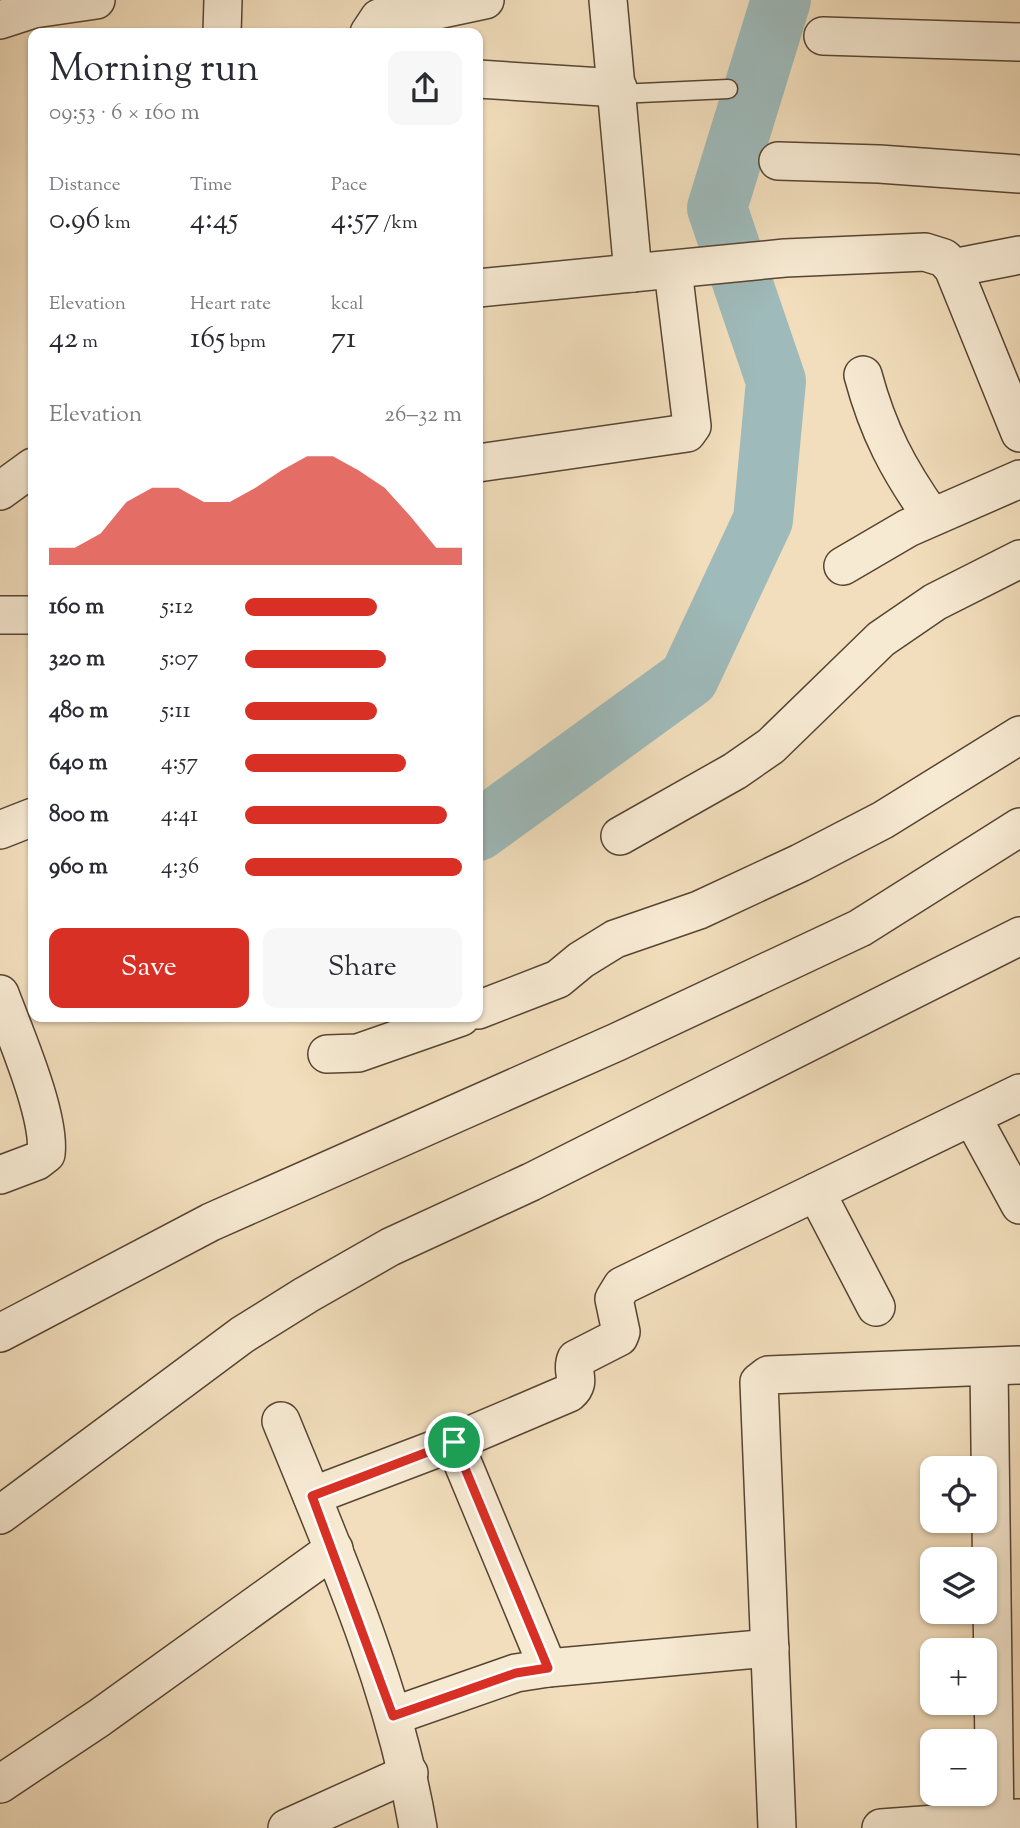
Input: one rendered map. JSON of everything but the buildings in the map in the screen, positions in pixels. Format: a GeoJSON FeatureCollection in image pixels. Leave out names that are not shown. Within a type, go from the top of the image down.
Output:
{"type":"FeatureCollection","features":[{"type":"Feature","properties":{"kind":"street"},"geometry":{"type":"LineString","coordinates":[[222,28],[223,0]]}},
{"type":"Feature","properties":{"kind":"street"},"geometry":{"type":"LineString","coordinates":[[372,28],[379,18],[392,13],[419,14],[485,0]]}},
{"type":"Feature","properties":{"kind":"street"},"geometry":{"type":"LineString","coordinates":[[608,0],[633,273]]}},
{"type":"Feature","properties":{"kind":"street"},"geometry":{"type":"LineString","coordinates":[[0,20],[34,9],[74,2]]}},
{"type":"Feature","properties":{"kind":"street"},"geometry":{"type":"LineString","coordinates":[[822,36],[1020,42]]}},
{"type":"Feature","properties":{"kind":"street"},"geometry":{"type":"LineString","coordinates":[[483,79],[618,91]]}},
{"type":"Feature","properties":{"kind":"street"},"geometry":{"type":"LineString","coordinates":[[778,161],[879,164],[1020,174]]}},
{"type":"Feature","properties":{"kind":"street"},"geometry":{"type":"LineString","coordinates":[[483,288],[785,258],[925,252],[944,258],[953,268],[1016,414]]}},
{"type":"Feature","properties":{"kind":"street"},"geometry":{"type":"LineString","coordinates":[[953,268],[1020,255]]}},
{"type":"Feature","properties":{"kind":"street"},"geometry":{"type":"LineString","coordinates":[[483,462],[687,433],[692,426],[690,268]]}},
{"type":"Feature","properties":{"kind":"street"},"geometry":{"type":"LineString","coordinates":[[863,375],[875,421],[887,447],[932,517]]}},
{"type":"Feature","properties":{"kind":"street"},"geometry":{"type":"LineString","coordinates":[[0,491],[28,471]]}},
{"type":"Feature","properties":{"kind":"street"},"geometry":{"type":"LineString","coordinates":[[843,566],[932,517],[1020,479]]}},
{"type":"Feature","properties":{"kind":"street"},"geometry":{"type":"LineString","coordinates":[[620,836],[735,771],[771,746],[892,631],[935,602],[1020,559]]}},
{"type":"Feature","properties":{"kind":"street"},"geometry":{"type":"LineString","coordinates":[[0,615],[28,615]]}},
{"type":"Feature","properties":{"kind":"street"},"geometry":{"type":"LineString","coordinates":[[483,1008],[558,979],[581,960],[615,939],[699,910],[800,863],[883,820],[1020,735]]}},
{"type":"Feature","properties":{"kind":"street"},"geometry":{"type":"LineString","coordinates":[[0,830],[28,819]]}},
{"type":"Feature","properties":{"kind":"street"},"geometry":{"type":"LineString","coordinates":[[0,1333],[211,1223],[617,1042],[860,928],[1020,827]]}},
{"type":"Feature","properties":{"kind":"street"},"geometry":{"type":"LineString","coordinates":[[0,1515],[242,1335],[390,1247],[531,1182],[1020,936]]}},
{"type":"Feature","properties":{"kind":"street"},"geometry":{"type":"LineString","coordinates":[[0,994],[19,1044],[47,1144],[46,1154],[37,1161],[0,1175]]}},
{"type":"Feature","properties":{"kind":"street"},"geometry":{"type":"LineString","coordinates":[[327,1054],[358,1053],[447,1022]]}},
{"type":"Feature","properties":{"kind":"street"},"geometry":{"type":"LineString","coordinates":[[312,1496],[454,1442],[569,1393],[576,1387],[576,1359],[619,1337],[621,1332],[614,1299],[622,1286],[1020,1093]]}},
{"type":"Feature","properties":{"kind":"street"},"geometry":{"type":"LineString","coordinates":[[972,1116],[1020,1205]]}},
{"type":"Feature","properties":{"kind":"street"},"geometry":{"type":"LineString","coordinates":[[816,1192],[876,1307]]}},
{"type":"Feature","properties":{"kind":"street"},"geometry":{"type":"LineString","coordinates":[[777,1828],[759,1382],[762,1377],[1005,1366],[1003,1821],[881,1828]]}},
{"type":"Feature","properties":{"kind":"street"},"geometry":{"type":"LineString","coordinates":[[281,1421],[334,1549],[393,1716],[409,1773],[418,1828]]}},
{"type":"Feature","properties":{"kind":"street"},"geometry":{"type":"LineString","coordinates":[[454,1442],[548,1668]]}},
{"type":"Feature","properties":{"kind":"street"},"geometry":{"type":"LineString","coordinates":[[0,1784],[99,1718],[334,1549]]}},
{"type":"Feature","properties":{"kind":"street"},"geometry":{"type":"LineString","coordinates":[[393,1716],[516,1673],[770,1648]]}},
{"type":"Feature","properties":{"kind":"street"},"geometry":{"type":"LineString","coordinates":[[287,1828],[409,1773]]}},
{"type":"Feature","properties":{"kind":"lane"},"geometry":{"type":"LineString","coordinates":[[618,91],[728,89]]}},
{"type":"Feature","properties":{"kind":"waterway"},"geometry":{"type":"LineString","coordinates":[[483,827],[689,678],[763,520],[776,381],[717,208],[781,0]]}},
{"type":"Feature","properties":{"kind":"route"},"geometry":{"type":"LineString","coordinates":[[454,1442],[548,1668],[516,1673],[393,1716],[334,1549],[312,1496],[454,1442]]}}]}
